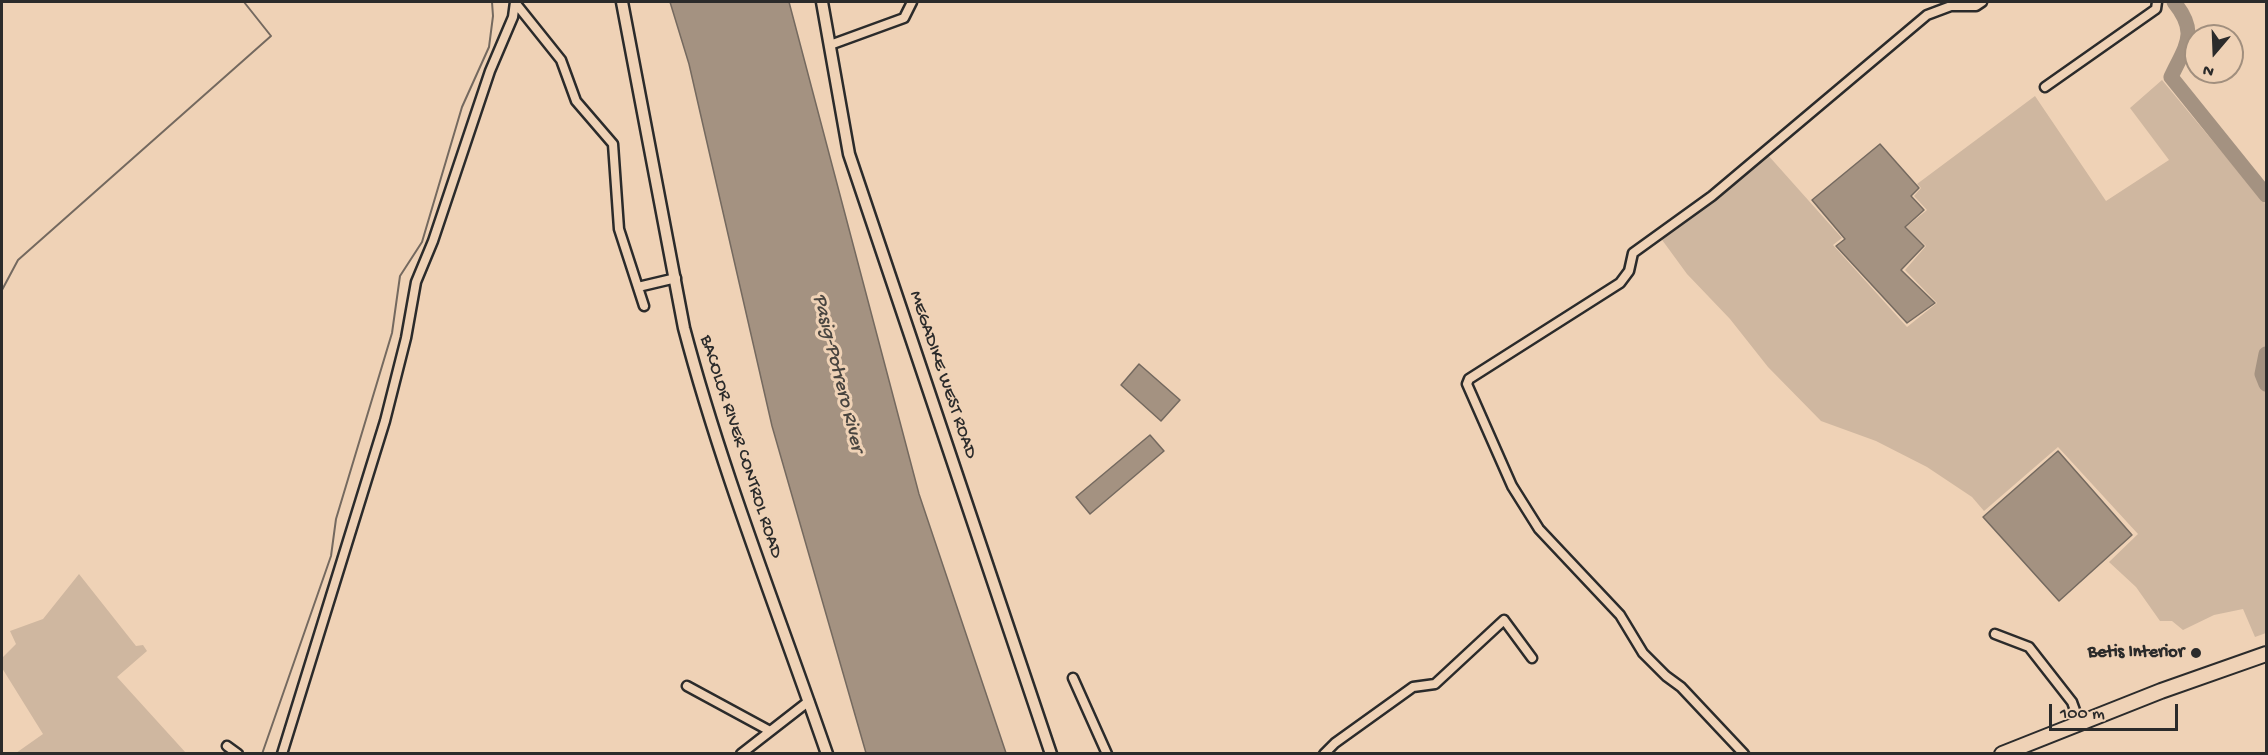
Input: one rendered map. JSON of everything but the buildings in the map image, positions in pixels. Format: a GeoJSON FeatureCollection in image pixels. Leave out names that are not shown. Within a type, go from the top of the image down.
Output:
{"type":"FeatureCollection","features":[{"type":"Feature","properties":{"kind":"highway"},"geometry":{"type":"LineString","coordinates":[[2001,753],[2161,691],[2266,654]]}},
{"type":"Feature","properties":{"kind":"street"},"geometry":{"type":"LineString","coordinates":[[516,2],[519,10],[561,60],[576,101],[613,144],[619,229],[644,306]]}},
{"type":"Feature","properties":{"kind":"street"},"geometry":{"type":"LineString","coordinates":[[282,753],[386,421],[406,338],[416,282],[434,240],[490,71],[513,17],[516,2]]}},
{"type":"Feature","properties":{"kind":"street","name":"BACOLOR RIVER CONTROL ROAD"},"geometry":{"type":"LineString","coordinates":[[622,2],[684,328],[705,403],[827,753]]}},
{"type":"Feature","properties":{"kind":"street","name":"MEGADIKE WEST ROAD"},"geometry":{"type":"LineString","coordinates":[[822,2],[849,154],[1051,753]]}},
{"type":"Feature","properties":{"kind":"street"},"geometry":{"type":"LineString","coordinates":[[830,45],[904,18],[912,2]]}},
{"type":"Feature","properties":{"kind":"street"},"geometry":{"type":"LineString","coordinates":[[1744,753],[1681,687],[1666,676],[1643,653],[1620,615],[1539,529],[1512,486],[1466,388],[1467,384],[1469,380],[1620,283],[1629,271],[1633,253],[1712,196],[1927,15],[1951,6],[1976,6],[1982,2]]}},
{"type":"Feature","properties":{"kind":"street"},"geometry":{"type":"LineString","coordinates":[[2045,87],[2156,9],[2157,2]]}},
{"type":"Feature","properties":{"kind":"street"},"geometry":{"type":"LineString","coordinates":[[638,287],[676,278]]}},
{"type":"Feature","properties":{"kind":"street"},"geometry":{"type":"LineString","coordinates":[[1324,753],[1335,742],[1413,687],[1435,684],[1504,620],[1532,658]]}},
{"type":"Feature","properties":{"kind":"street"},"geometry":{"type":"LineString","coordinates":[[1995,634],[2029,647],[2072,702],[2080,724]]}},
{"type":"Feature","properties":{"kind":"street"},"geometry":{"type":"LineString","coordinates":[[1073,678],[1107,753]]}},
{"type":"Feature","properties":{"kind":"street"},"geometry":{"type":"LineString","coordinates":[[687,686],[770,731]]}},
{"type":"Feature","properties":{"kind":"street"},"geometry":{"type":"LineString","coordinates":[[741,753],[809,701]]}},
{"type":"Feature","properties":{"kind":"street"},"geometry":{"type":"LineString","coordinates":[[227,746],[238,753]]}},
{"type":"Feature","properties":{"kind":"shaded area"},"geometry":{"type":"Polygon","coordinates":[[[2162,80],[2266,205],[2266,347],[2260,375],[2266,388],[2266,633],[2255,637],[2243,609],[2214,615],[2183,630],[2172,621],[2160,621],[2136,587],[2109,562],[2138,534],[2058,447],[1984,511],[1972,497],[1927,467],[1876,441],[1821,421],[1768,367],[1730,319],[1687,274],[1657,233],[1767,154],[1842,238],[1833,245],[1907,327],[1937,303],[1905,270],[1926,246],[1906,227],[1927,210],[1914,196],[1921,188],[1917,184],[2035,96],[2106,201],[2169,160],[2130,108],[2162,80]]]}},
{"type":"Feature","properties":{"kind":"shaded area"},"geometry":{"type":"Polygon","coordinates":[[[79,574],[136,646],[143,645],[147,651],[117,677],[186,753],[16,753],[43,734],[2,668],[2,658],[16,644],[10,631],[43,619],[79,574]]]}},
{"type":"Feature","properties":{"kind":"water","name":"Pasig-Potrero River"},"geometry":{"type":"Polygon","coordinates":[[[670,2],[789,2],[919,494],[1006,753],[866,753],[772,426],[689,64],[670,2]]]}},
{"type":"Feature","properties":{"kind":"water"},"geometry":{"type":"Polygon","coordinates":[[[1880,144],[1919,188],[1911,196],[1924,210],[1905,227],[1924,246],[1901,270],[1935,303],[1907,323],[1836,246],[1845,239],[1812,200],[1880,144]]]}},
{"type":"Feature","properties":{"kind":"water"},"geometry":{"type":"Polygon","coordinates":[[[1139,364],[1180,400],[1161,421],[1121,385],[1139,364]]]}},
{"type":"Feature","properties":{"kind":"water"},"geometry":{"type":"Polygon","coordinates":[[[1150,435],[1164,451],[1090,514],[1076,497],[1150,435]]]}},
{"type":"Feature","properties":{"kind":"water"},"geometry":{"type":"Polygon","coordinates":[[[2058,451],[2132,535],[2059,601],[1983,517],[2058,451]]]}},
{"type":"Feature","properties":{"kind":"waterway"},"geometry":{"type":"LineString","coordinates":[[2,290],[18,260],[271,36],[244,2]]}},
{"type":"Feature","properties":{"kind":"waterway"},"geometry":{"type":"LineString","coordinates":[[262,754],[331,556],[336,519],[392,333],[400,276],[422,242],[462,107],[489,47],[493,16],[492,2]]}},
{"type":"Feature","properties":{"kind":"waterway"},"geometry":{"type":"LineString","coordinates":[[2174,2],[2186,22],[2188,39],[2171,77],[2266,195]]}},
{"type":"Feature","properties":{"kind":"waterway"},"geometry":{"type":"LineString","coordinates":[[2266,354],[2262,374],[2266,384]]}},
{"type":"Feature","properties":{"kind":"place","name":"Betis Interior"},"geometry":{"type":"Point","coordinates":[2196,653]}}]}
